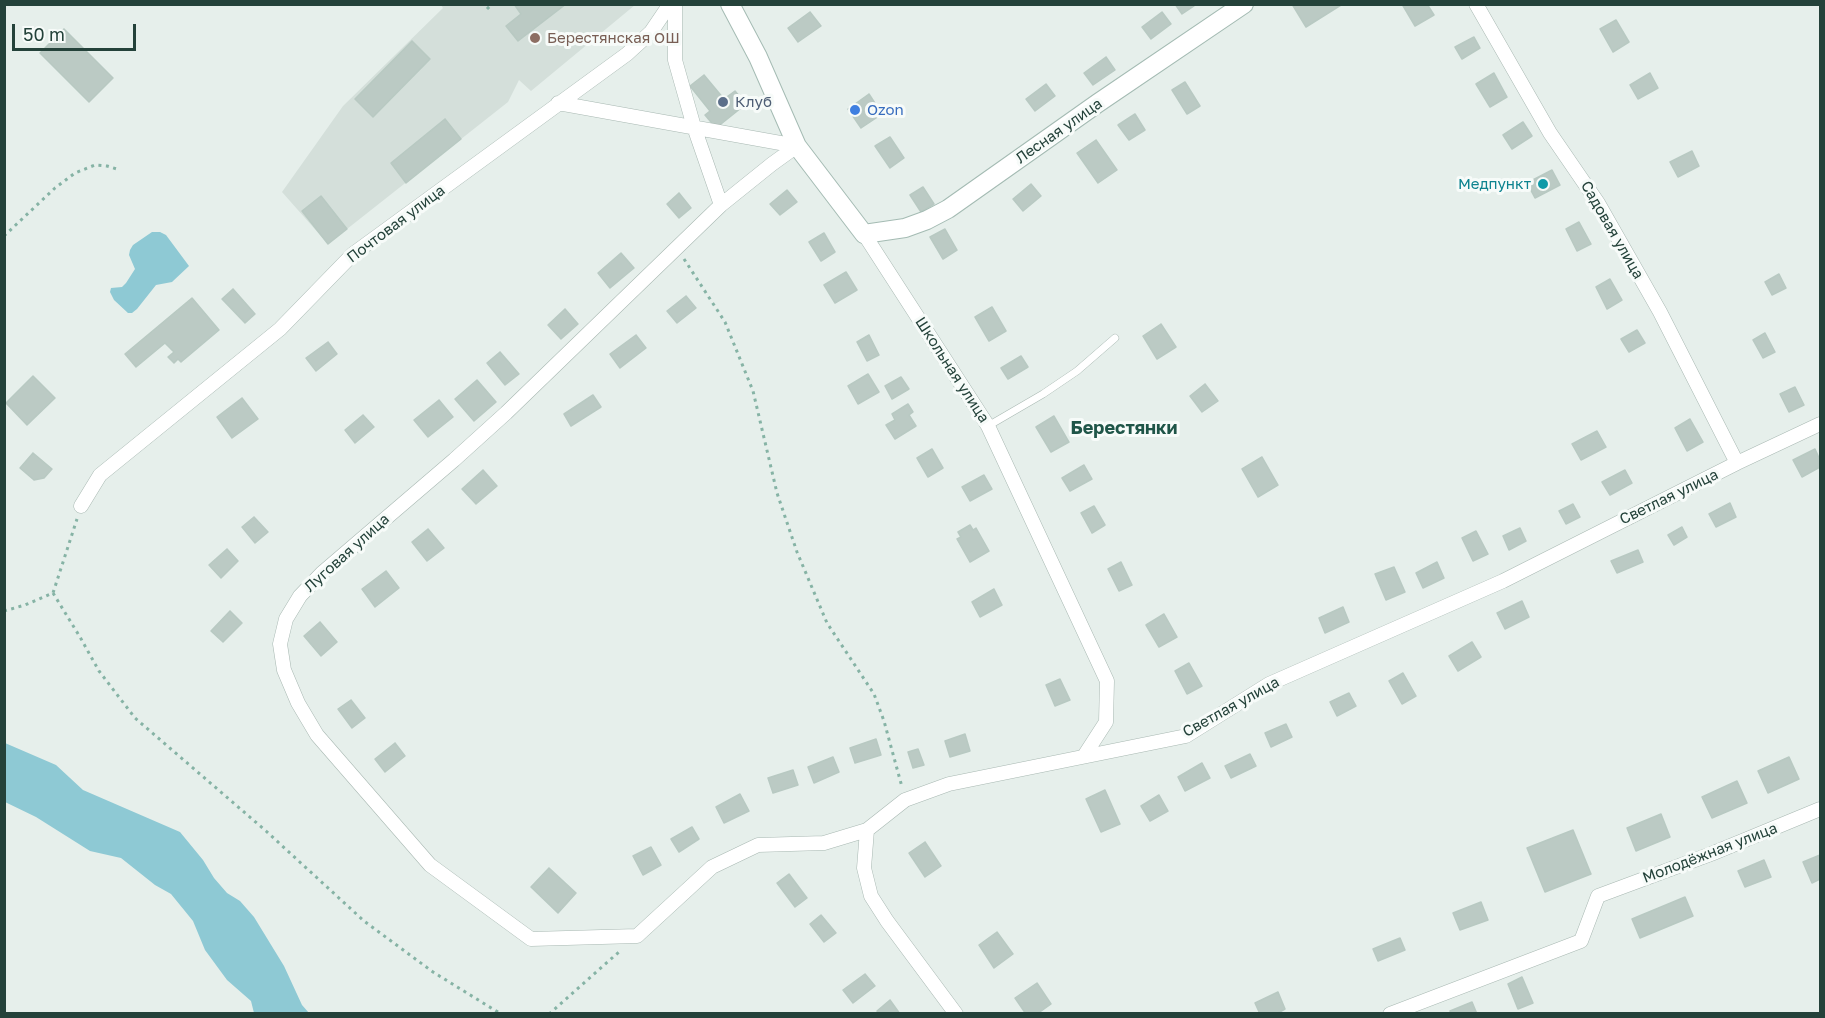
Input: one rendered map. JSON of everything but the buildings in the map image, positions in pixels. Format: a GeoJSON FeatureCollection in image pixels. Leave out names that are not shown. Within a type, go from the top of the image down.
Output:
{"type":"FeatureCollection","features":[{"type":"Feature","properties":{"kind":"street","name":"Почтовая улица"},"geometry":{"type":"LineString","coordinates":[[81,506],[100,475],[280,329],[354,254],[627,54],[651,32],[670,4]]}},
{"type":"Feature","properties":{"kind":"street"},"geometry":{"type":"LineString","coordinates":[[675,4],[675,60],[694,127],[721,205]]}},
{"type":"Feature","properties":{"kind":"street","name":"Школьная улица"},"geometry":{"type":"LineString","coordinates":[[730,4],[758,57],[797,146],[864,234],[988,426],[1107,681],[1107,722],[1084,756]]}},
{"type":"Feature","properties":{"kind":"street","name":"Лесная улица"},"geometry":{"type":"LineString","coordinates":[[864,234],[905,228],[948,209],[1244,4]]}},
{"type":"Feature","properties":{"kind":"street","name":"Садовая улица"},"geometry":{"type":"LineString","coordinates":[[1476,4],[1550,133],[1598,203],[1660,312],[1737,463]]}},
{"type":"Feature","properties":{"kind":"street"},"geometry":{"type":"LineString","coordinates":[[558,103],[797,146]]}},
{"type":"Feature","properties":{"kind":"street","name":"Луговая улица"},"geometry":{"type":"LineString","coordinates":[[637,936],[531,939],[430,865],[317,735],[298,703],[289,681],[280,644],[286,619],[300,596],[322,573],[498,421],[721,205],[797,146]]}},
{"type":"Feature","properties":{"kind":"street","name":"Светлая улица"},"geometry":{"type":"LineString","coordinates":[[637,936],[712,867],[758,845],[824,843],[867,830],[905,800],[949,784],[1186,736],[1269,684],[1503,581],[1737,463],[1821,424]]}},
{"type":"Feature","properties":{"kind":"street","name":"Молодёжная улица"},"geometry":{"type":"LineString","coordinates":[[1390,1014],[1581,941],[1598,896],[1711,854],[1821,809]]}},
{"type":"Feature","properties":{"kind":"street"},"geometry":{"type":"LineString","coordinates":[[867,830],[864,868],[871,896],[957,1014]]}},
{"type":"Feature","properties":{"kind":"lane"},"geometry":{"type":"LineString","coordinates":[[988,426],[1077,371],[1115,338]]}},
{"type":"Feature","properties":{"kind":"path"},"geometry":{"type":"LineString","coordinates":[[487,9],[492,4]]}},
{"type":"Feature","properties":{"kind":"path"},"geometry":{"type":"LineString","coordinates":[[4,236],[55,188],[75,173],[96,165],[120,170]]}},
{"type":"Feature","properties":{"kind":"path"},"geometry":{"type":"LineString","coordinates":[[677,248],[725,322],[753,391],[777,493],[797,552],[827,623],[874,694],[884,721],[905,800]]}},
{"type":"Feature","properties":{"kind":"path"},"geometry":{"type":"LineString","coordinates":[[81,506],[53,594],[99,671],[135,718],[266,831],[364,921],[433,972],[501,1014]]}},
{"type":"Feature","properties":{"kind":"path"},"geometry":{"type":"LineString","coordinates":[[4,611],[53,594]]}},
{"type":"Feature","properties":{"kind":"path"},"geometry":{"type":"LineString","coordinates":[[549,1014],[637,936]]}},
{"type":"Feature","properties":{"kind":"shaded area"},"geometry":{"type":"Polygon","coordinates":[[[441,5],[635,5],[531,91],[519,80],[508,102],[328,244],[282,192],[343,106],[443,8],[441,5]]]}},
{"type":"Feature","properties":{"kind":"water"},"geometry":{"type":"Polygon","coordinates":[[[152,232],[166,235],[189,266],[172,282],[156,285],[137,309],[128,313],[114,300],[110,292],[111,288],[122,287],[126,283],[135,269],[129,255],[130,250],[133,245],[152,232]]]}},
{"type":"Feature","properties":{"kind":"water"},"geometry":{"type":"Polygon","coordinates":[[[5,743],[56,765],[83,790],[180,832],[227,893],[240,901],[254,917],[284,966],[302,1005],[309,1013],[254,1013],[251,1001],[227,980],[205,950],[193,921],[171,894],[155,885],[121,858],[90,851],[36,817],[5,802],[5,743]]]}},
{"type":"Feature","properties":{"kind":"place","name":"Берестянская ОШ"},"geometry":{"type":"Point","coordinates":[535,38]}},
{"type":"Feature","properties":{"kind":"place","name":"Клуб"},"geometry":{"type":"Point","coordinates":[723,102]}},
{"type":"Feature","properties":{"kind":"place","name":"Ozon"},"geometry":{"type":"Point","coordinates":[855,110]}},
{"type":"Feature","properties":{"kind":"place","name":"Медпункт"},"geometry":{"type":"Point","coordinates":[1543,184]}},
{"type":"Feature","properties":{"kind":"district","name":"Берестянки"},"geometry":{"type":"Point","coordinates":[1124,428]}}]}
